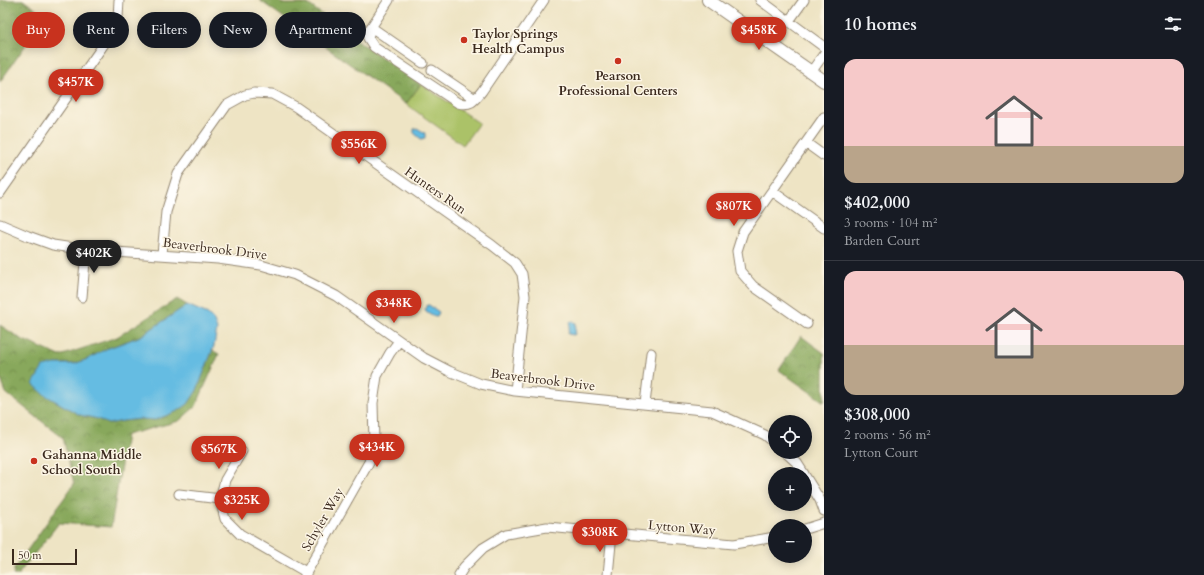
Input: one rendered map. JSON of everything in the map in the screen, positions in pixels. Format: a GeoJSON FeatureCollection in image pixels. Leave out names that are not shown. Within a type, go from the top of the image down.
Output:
{"type":"FeatureCollection","features":[{"type":"Feature","properties":{"kind":"main road"},"geometry":{"type":"LineString","coordinates":[[715,2],[824,81]]}},
{"type":"Feature","properties":{"kind":"street"},"geometry":{"type":"LineString","coordinates":[[0,193],[111,34],[118,18],[119,0]]}},
{"type":"Feature","properties":{"kind":"street"},"geometry":{"type":"LineString","coordinates":[[389,0],[371,27],[368,38],[374,47],[458,103],[465,105],[475,99],[544,0]]}},
{"type":"Feature","properties":{"kind":"street"},"geometry":{"type":"LineString","coordinates":[[760,0],[824,47]]}},
{"type":"Feature","properties":{"kind":"street"},"geometry":{"type":"LineString","coordinates":[[789,21],[804,0]]}},
{"type":"Feature","properties":{"kind":"street"},"geometry":{"type":"LineString","coordinates":[[371,27],[423,63]]}},
{"type":"Feature","properties":{"kind":"street"},"geometry":{"type":"LineString","coordinates":[[811,72],[824,54]]}},
{"type":"Feature","properties":{"kind":"street"},"geometry":{"type":"LineString","coordinates":[[432,70],[475,99]]}},
{"type":"Feature","properties":{"kind":"street","name":"Hunters Run"},"geometry":{"type":"LineString","coordinates":[[162,254],[166,212],[178,174],[227,106],[245,95],[254,93],[272,94],[296,108],[492,245],[515,263],[522,274],[525,296],[515,391]]}},
{"type":"Feature","properties":{"kind":"street"},"geometry":{"type":"LineString","coordinates":[[807,324],[753,286],[740,271],[737,251],[743,232],[824,117]]}},
{"type":"Feature","properties":{"kind":"street"},"geometry":{"type":"LineString","coordinates":[[806,142],[824,156]]}},
{"type":"Feature","properties":{"kind":"street"},"geometry":{"type":"LineString","coordinates":[[772,191],[824,228]]}},
{"type":"Feature","properties":{"kind":"street","name":"Beaverbrook Drive"},"geometry":{"type":"LineString","coordinates":[[0,224],[53,245],[86,250],[218,259],[261,265],[294,275],[336,296],[424,358],[449,371],[481,384],[515,391],[712,411],[768,437]]}},
{"type":"Feature","properties":{"kind":"street"},"geometry":{"type":"LineString","coordinates":[[82,296],[86,250]]}},
{"type":"Feature","properties":{"kind":"street","name":"Schyler Way"},"geometry":{"type":"LineString","coordinates":[[306,574],[369,462],[374,442],[373,403],[378,376],[390,353],[399,341]]}},
{"type":"Feature","properties":{"kind":"street"},"geometry":{"type":"LineString","coordinates":[[645,404],[651,353]]}},
{"type":"Feature","properties":{"kind":"street"},"geometry":{"type":"LineString","coordinates":[[242,451],[225,480],[220,499],[225,519],[240,534],[306,574]]}},
{"type":"Feature","properties":{"kind":"street"},"geometry":{"type":"LineString","coordinates":[[793,459],[800,467]]}},
{"type":"Feature","properties":{"kind":"street"},"geometry":{"type":"LineString","coordinates":[[812,488],[820,500],[824,511]]}},
{"type":"Feature","properties":{"kind":"street"},"geometry":{"type":"LineString","coordinates":[[179,494],[220,499]]}},
{"type":"Feature","properties":{"kind":"street"},"geometry":{"type":"LineString","coordinates":[[812,527],[824,523]]}},
{"type":"Feature","properties":{"kind":"street","name":"Lytton Way"},"geometry":{"type":"LineString","coordinates":[[459,575],[464,567],[483,548],[506,534],[547,527],[734,544],[768,538]]}},
{"type":"Feature","properties":{"kind":"street"},"geometry":{"type":"LineString","coordinates":[[608,575],[612,533]]}},
{"type":"Feature","properties":{"kind":"green space"},"geometry":{"type":"Polygon","coordinates":[[[0,0],[23,0],[40,12],[12,12],[12,48],[24,48],[0,82],[0,0]]]}},
{"type":"Feature","properties":{"kind":"green space"},"geometry":{"type":"Polygon","coordinates":[[[259,0],[277,0],[284,4],[308,4],[319,12],[276,12],[259,0]]]}},
{"type":"Feature","properties":{"kind":"green space"},"geometry":{"type":"Polygon","coordinates":[[[366,47],[421,84],[406,104],[327,48],[366,48],[366,47]]]}},
{"type":"Feature","properties":{"kind":"green space"},"geometry":{"type":"Polygon","coordinates":[[[421,84],[479,123],[463,145],[406,104],[421,84]]]}},
{"type":"Feature","properties":{"kind":"green space"},"geometry":{"type":"Polygon","coordinates":[[[177,299],[187,305],[141,336],[106,349],[88,359],[74,364],[55,364],[39,388],[45,395],[80,415],[98,419],[108,424],[141,419],[155,420],[197,390],[212,350],[219,354],[196,406],[179,421],[126,435],[111,527],[59,523],[19,575],[13,575],[14,569],[74,484],[63,438],[6,393],[0,377],[0,325],[21,339],[60,356],[117,337],[177,299]]]}},
{"type":"Feature","properties":{"kind":"green space"},"geometry":{"type":"Polygon","coordinates":[[[801,336],[824,353],[824,402],[779,370],[801,336]]]}},
{"type":"Feature","properties":{"kind":"water"},"geometry":{"type":"Polygon","coordinates":[[[417,128],[425,133],[425,138],[421,139],[414,133],[414,129],[417,128]]]}},
{"type":"Feature","properties":{"kind":"water"},"geometry":{"type":"Polygon","coordinates":[[[187,305],[208,314],[213,319],[217,329],[214,346],[197,390],[188,404],[178,411],[155,420],[141,419],[108,424],[98,419],[80,415],[45,395],[33,384],[43,367],[55,364],[74,364],[88,359],[106,349],[141,336],[187,305]]]}},
{"type":"Feature","properties":{"kind":"water"},"geometry":{"type":"Polygon","coordinates":[[[427,305],[439,312],[437,317],[426,311],[425,309],[427,305]]]}},
{"type":"Feature","properties":{"kind":"water"},"geometry":{"type":"Polygon","coordinates":[[[571,321],[576,323],[574,335],[568,334],[571,321]]]}},
{"type":"Feature","properties":{"kind":"place","name":"Taylor Springs Health Campus"},"geometry":{"type":"Point","coordinates":[464,40]}},
{"type":"Feature","properties":{"kind":"place","name":"Pearson Professional Centers"},"geometry":{"type":"Point","coordinates":[618,61]}},
{"type":"Feature","properties":{"kind":"place","name":"Gahanna Middle School South"},"geometry":{"type":"Point","coordinates":[34,461]}}]}
